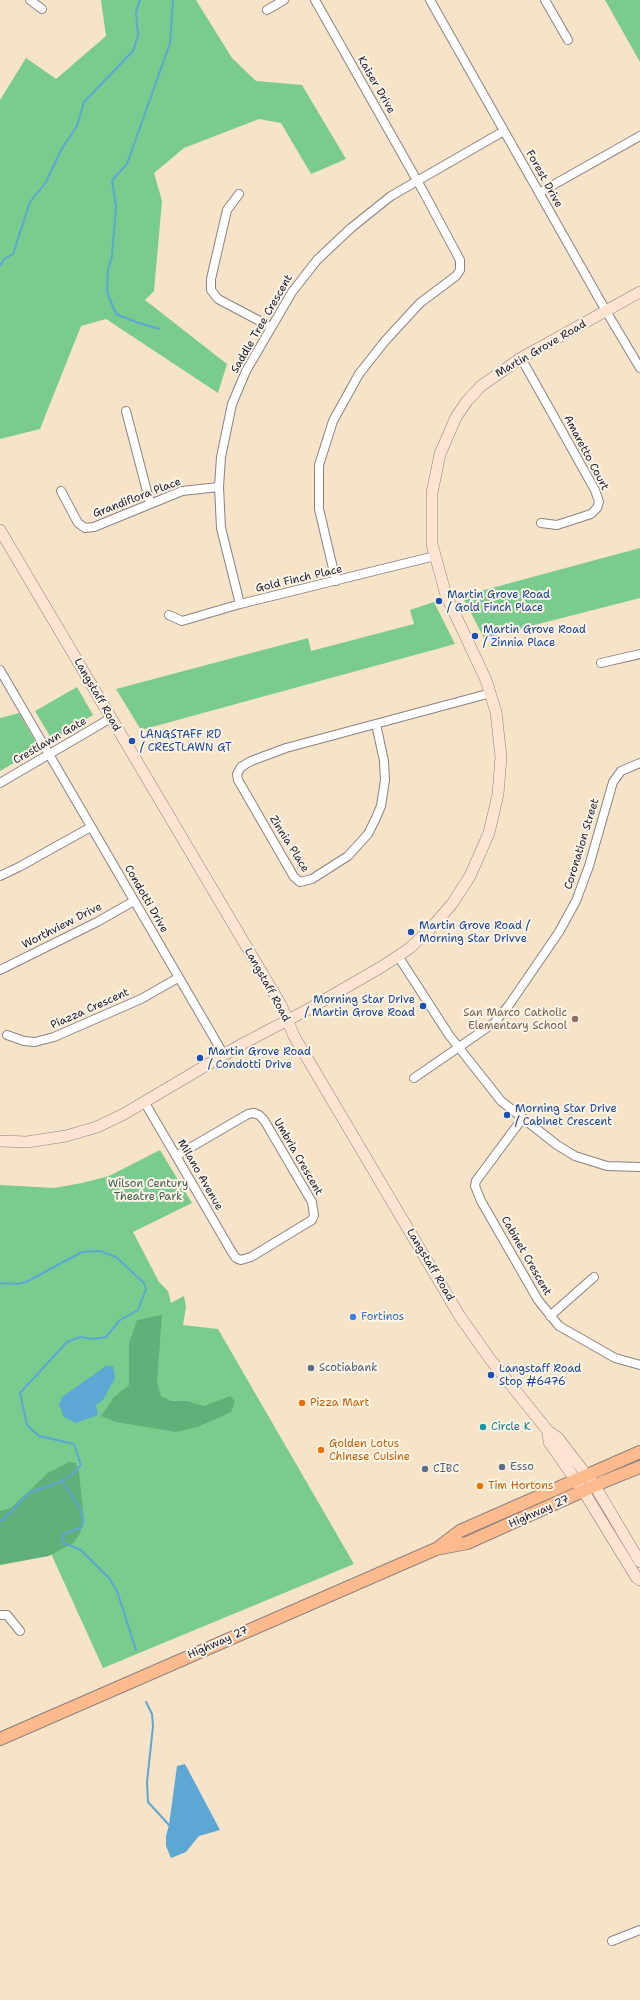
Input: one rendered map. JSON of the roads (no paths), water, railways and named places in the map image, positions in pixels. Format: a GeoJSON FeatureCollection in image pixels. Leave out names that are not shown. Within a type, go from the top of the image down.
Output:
{"type":"FeatureCollection","features":[{"type":"Feature","properties":{"kind":"main road","name":"Highway 27"},"geometry":{"type":"LineString","coordinates":[[436,1549],[460,1531],[640,1452]]}},
{"type":"Feature","properties":{"kind":"main road","name":"Highway 27"},"geometry":{"type":"LineString","coordinates":[[0,1739],[436,1549],[467,1543],[640,1467]]}},
{"type":"Feature","properties":{"kind":"street"},"geometry":{"type":"LineString","coordinates":[[30,0],[42,9]]}},
{"type":"Feature","properties":{"kind":"street"},"geometry":{"type":"LineString","coordinates":[[267,10],[284,0]]}},
{"type":"Feature","properties":{"kind":"street","name":"Kaiser Drive"},"geometry":{"type":"LineString","coordinates":[[315,0],[417,180],[460,260],[460,270],[456,276],[420,303],[384,340],[359,374],[333,421],[319,465],[319,510],[336,581]]}},
{"type":"Feature","properties":{"kind":"street","name":"Forest Drive"},"geometry":{"type":"LineString","coordinates":[[430,0],[606,311],[640,368]]}},
{"type":"Feature","properties":{"kind":"street"},"geometry":{"type":"LineString","coordinates":[[545,0],[568,40]]}},
{"type":"Feature","properties":{"kind":"street","name":"Saddle Tree Crescent"},"geometry":{"type":"LineString","coordinates":[[240,604],[222,528],[219,487],[221,457],[232,404],[246,370],[292,292],[317,260],[368,213],[417,180],[504,131]]}},
{"type":"Feature","properties":{"kind":"street"},"geometry":{"type":"LineString","coordinates":[[539,193],[640,136]]}},
{"type":"Feature","properties":{"kind":"street"},"geometry":{"type":"LineString","coordinates":[[239,194],[227,210],[211,279],[211,290],[218,299],[271,327]]}},
{"type":"Feature","properties":{"kind":"street","name":"Martin Grove Road"},"geometry":{"type":"LineString","coordinates":[[0,1141],[27,1142],[72,1135],[107,1122],[145,1103],[224,1055],[307,1010],[398,956],[432,927],[452,904],[474,870],[489,833],[498,794],[501,757],[498,724],[491,693],[480,664],[446,595],[435,556],[431,530],[432,493],[440,454],[447,434],[467,401],[481,386],[521,358],[640,292]]}},
{"type":"Feature","properties":{"kind":"street","name":"Amaretto Court"},"geometry":{"type":"LineString","coordinates":[[521,358],[595,490],[599,502],[597,508],[591,514],[557,525],[541,523]]}},
{"type":"Feature","properties":{"kind":"street"},"geometry":{"type":"LineString","coordinates":[[126,411],[150,503]]}},
{"type":"Feature","properties":{"kind":"street","name":"Grandiflora Place"},"geometry":{"type":"LineString","coordinates":[[61,491],[78,523],[85,528],[94,527],[182,491],[219,487]]}},
{"type":"Feature","properties":{"kind":"street","name":"Langstaff Road"},"geometry":{"type":"LineString","coordinates":[[0,530],[281,1005],[294,1036],[459,1315],[490,1359],[548,1431],[558,1438],[581,1477],[584,1492],[636,1577],[640,1580]]}},
{"type":"Feature","properties":{"kind":"street","name":"Gold Finch Place"},"geometry":{"type":"LineString","coordinates":[[169,615],[182,621],[240,604],[435,556]]}},
{"type":"Feature","properties":{"kind":"street"},"geometry":{"type":"LineString","coordinates":[[601,663],[640,654]]}},
{"type":"Feature","properties":{"kind":"street"},"geometry":{"type":"LineString","coordinates":[[0,670],[49,755]]}},
{"type":"Feature","properties":{"kind":"street","name":"Zinnia Place"},"geometry":{"type":"LineString","coordinates":[[376,724],[384,761],[385,780],[381,806],[375,820],[368,834],[348,856],[312,879],[300,882],[294,877],[244,791],[238,780],[238,770],[251,761],[277,751],[376,724],[491,693]]}},
{"type":"Feature","properties":{"kind":"street","name":"Crestlawn Gate"},"geometry":{"type":"LineString","coordinates":[[0,782],[111,718]]}},
{"type":"Feature","properties":{"kind":"street","name":"Condotti Drive"},"geometry":{"type":"LineString","coordinates":[[49,755],[224,1055]]}},
{"type":"Feature","properties":{"kind":"street","name":"Coronation Street"},"geometry":{"type":"LineString","coordinates":[[414,1078],[494,1023],[502,1014],[559,932],[576,901],[584,883],[613,782],[621,771],[640,763]]}},
{"type":"Feature","properties":{"kind":"street"},"geometry":{"type":"LineString","coordinates":[[0,876],[91,827]]}},
{"type":"Feature","properties":{"kind":"street","name":"Worthview Drive"},"geometry":{"type":"LineString","coordinates":[[0,970],[97,922],[134,901]]}},
{"type":"Feature","properties":{"kind":"street"},"geometry":{"type":"LineString","coordinates":[[398,956],[458,1047],[491,1090],[522,1119],[556,1145],[585,1160],[607,1166],[640,1167]]}},
{"type":"Feature","properties":{"kind":"street","name":"Piazza Crescent"},"geometry":{"type":"LineString","coordinates":[[7,1035],[24,1041],[35,1042],[54,1038],[142,999],[178,978]]}},
{"type":"Feature","properties":{"kind":"street","name":"Milano Avenue"},"geometry":{"type":"LineString","coordinates":[[145,1103],[236,1258]]}},
{"type":"Feature","properties":{"kind":"street","name":"Umbria Crescent"},"geometry":{"type":"LineString","coordinates":[[176,1156],[248,1114],[259,1114],[264,1120],[312,1202],[314,1215],[312,1220],[307,1224],[251,1257],[241,1260],[236,1258]]}},
{"type":"Feature","properties":{"kind":"street","name":"Cabinet Crescent"},"geometry":{"type":"LineString","coordinates":[[522,1119],[480,1175],[475,1186],[481,1201],[538,1300],[559,1326],[570,1334],[615,1358],[640,1365]]}},
{"type":"Feature","properties":{"kind":"street"},"geometry":{"type":"LineString","coordinates":[[550,1316],[594,1277]]}},
{"type":"Feature","properties":{"kind":"street","name":"Langstaff Road"},"geometry":{"type":"LineString","coordinates":[[581,1477],[595,1486],[640,1562]]}},
{"type":"Feature","properties":{"kind":"street"},"geometry":{"type":"LineString","coordinates":[[0,1615],[7,1616],[20,1631]]}},
{"type":"Feature","properties":{"kind":"street"},"geometry":{"type":"LineString","coordinates":[[612,1941],[640,1930]]}},
{"type":"Feature","properties":{"kind":"water"},"geometry":{"type":"Polygon","coordinates":[[[106,1366],[113,1366],[115,1378],[103,1400],[96,1405],[98,1415],[76,1423],[64,1417],[59,1405],[62,1397],[106,1366]]]}},
{"type":"Feature","properties":{"kind":"water"},"geometry":{"type":"Polygon","coordinates":[[[185,1764],[220,1830],[199,1836],[186,1852],[171,1858],[166,1846],[166,1836],[169,1825],[177,1766],[185,1764]]]}},
{"type":"Feature","properties":{"kind":"waterway"},"geometry":{"type":"LineString","coordinates":[[0,266],[4,259],[13,254],[30,202],[46,182],[61,150],[77,126],[84,102],[133,51],[138,36],[136,12],[140,0]]}},
{"type":"Feature","properties":{"kind":"waterway"},"geometry":{"type":"LineString","coordinates":[[159,329],[116,314],[107,292],[108,270],[112,256],[116,207],[112,180],[127,164],[170,43],[173,0]]}},
{"type":"Feature","properties":{"kind":"waterway"},"geometry":{"type":"LineString","coordinates":[[0,1283],[16,1284],[26,1282],[82,1252],[100,1251],[116,1257],[144,1283],[146,1289],[138,1310],[120,1320],[106,1337],[93,1339],[80,1337],[67,1342],[20,1393],[27,1425],[39,1436],[74,1444],[81,1465],[73,1474],[62,1481],[29,1493],[4,1519],[0,1521]]}},
{"type":"Feature","properties":{"kind":"waterway"},"geometry":{"type":"LineString","coordinates":[[62,1481],[80,1508],[83,1519],[82,1527],[63,1534],[62,1542],[81,1550],[109,1578],[117,1591],[136,1650]]}},
{"type":"Feature","properties":{"kind":"waterway"},"geometry":{"type":"LineString","coordinates":[[146,1702],[152,1714],[153,1726],[147,1782],[148,1802],[169,1825]]}},
{"type":"Feature","properties":{"kind":"place","name":"Martin Grove Road / Gold Finch Place"},"geometry":{"type":"Point","coordinates":[439,601]}},
{"type":"Feature","properties":{"kind":"place","name":"Martin Grove Road / Zinnia Place"},"geometry":{"type":"Point","coordinates":[475,636]}},
{"type":"Feature","properties":{"kind":"place","name":"LANGSTAFF RD / CRESTLAWN GT"},"geometry":{"type":"Point","coordinates":[132,741]}},
{"type":"Feature","properties":{"kind":"place","name":"Martin Grove Road / Morning Star Drivve"},"geometry":{"type":"Point","coordinates":[411,932]}},
{"type":"Feature","properties":{"kind":"place","name":"Morning Star Drive / Martin Grove Road"},"geometry":{"type":"Point","coordinates":[423,1006]}},
{"type":"Feature","properties":{"kind":"place","name":"San Marco Catholic Elementary School"},"geometry":{"type":"Point","coordinates":[575,1019]}},
{"type":"Feature","properties":{"kind":"place","name":"Martin Grove Road / Condotti Drive"},"geometry":{"type":"Point","coordinates":[200,1058]}},
{"type":"Feature","properties":{"kind":"place","name":"Morning Star Drive / Cabinet Crescent"},"geometry":{"type":"Point","coordinates":[507,1115]}},
{"type":"Feature","properties":{"kind":"place","name":"Fortinos"},"geometry":{"type":"Point","coordinates":[353,1317]}},
{"type":"Feature","properties":{"kind":"place","name":"Scotiabank"},"geometry":{"type":"Point","coordinates":[311,1368]}},
{"type":"Feature","properties":{"kind":"place","name":"Langstaff Road Stop #6476"},"geometry":{"type":"Point","coordinates":[491,1375]}},
{"type":"Feature","properties":{"kind":"place","name":"Pizza Mart"},"geometry":{"type":"Point","coordinates":[302,1403]}},
{"type":"Feature","properties":{"kind":"place","name":"Circle K"},"geometry":{"type":"Point","coordinates":[483,1427]}},
{"type":"Feature","properties":{"kind":"place","name":"Golden Lotus Chinese Cuisine"},"geometry":{"type":"Point","coordinates":[321,1450]}},
{"type":"Feature","properties":{"kind":"place","name":"Esso"},"geometry":{"type":"Point","coordinates":[502,1467]}},
{"type":"Feature","properties":{"kind":"place","name":"CIBC"},"geometry":{"type":"Point","coordinates":[425,1469]}},
{"type":"Feature","properties":{"kind":"place","name":"Tim Hortons"},"geometry":{"type":"Point","coordinates":[480,1486]}},
{"type":"Feature","properties":{"kind":"park label","name":"Wilson Century Theatre Park"},"geometry":{"type":"Point","coordinates":[148,1190]}}]}
